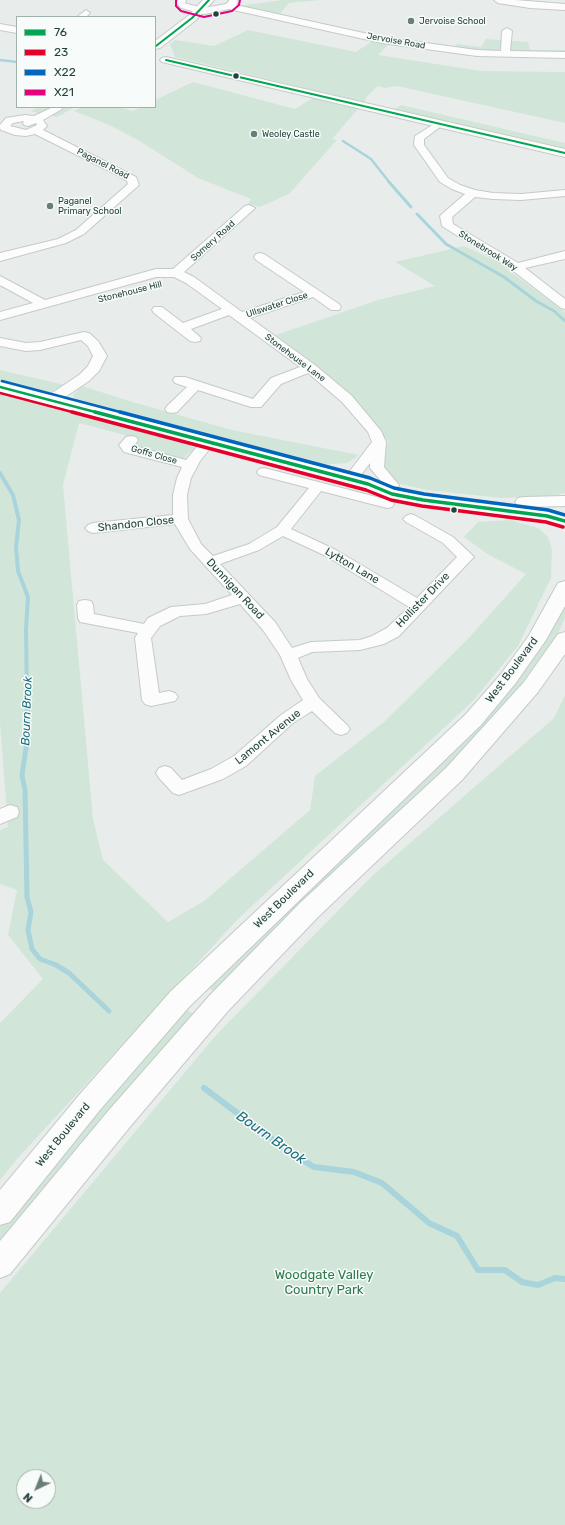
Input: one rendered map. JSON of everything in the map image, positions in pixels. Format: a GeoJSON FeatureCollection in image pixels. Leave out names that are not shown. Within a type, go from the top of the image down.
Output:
{"type":"FeatureCollection","features":[{"type":"Feature","properties":{"kind":"street"},"geometry":{"type":"LineString","coordinates":[[182,0],[181,3],[184,6],[200,10],[213,10],[232,3],[248,1]]}},
{"type":"Feature","properties":{"kind":"street"},"geometry":{"type":"LineString","coordinates":[[156,46],[200,10],[209,0]]}},
{"type":"Feature","properties":{"kind":"street"},"geometry":{"type":"LineString","coordinates":[[498,0],[530,5],[565,7]]}},
{"type":"Feature","properties":{"kind":"street","name":"Jervoise Road"},"geometry":{"type":"LineString","coordinates":[[232,3],[382,40],[477,53],[565,55]]}},
{"type":"Feature","properties":{"kind":"street"},"geometry":{"type":"LineString","coordinates":[[0,27],[16,30]]}},
{"type":"Feature","properties":{"kind":"street"},"geometry":{"type":"LineString","coordinates":[[505,54],[507,31]]}},
{"type":"Feature","properties":{"kind":"street"},"geometry":{"type":"LineString","coordinates":[[156,46],[167,50],[170,54],[160,62]]}},
{"type":"Feature","properties":{"kind":"street"},"geometry":{"type":"LineString","coordinates":[[160,62],[565,153]]}},
{"type":"Feature","properties":{"kind":"street"},"geometry":{"type":"LineString","coordinates":[[0,136],[10,132],[26,133],[56,109]]}},
{"type":"Feature","properties":{"kind":"street"},"geometry":{"type":"LineString","coordinates":[[0,118],[10,120],[21,118],[36,125]]}},
{"type":"Feature","properties":{"kind":"street"},"geometry":{"type":"LineString","coordinates":[[10,120],[4,126],[10,132]]}},
{"type":"Feature","properties":{"kind":"street"},"geometry":{"type":"LineString","coordinates":[[440,124],[419,138],[419,145],[444,180],[456,187],[473,193],[493,196],[520,197],[565,193]]}},
{"type":"Feature","properties":{"kind":"street","name":"Paganel Road"},"geometry":{"type":"LineString","coordinates":[[0,258],[62,240],[80,232],[134,185],[132,179],[36,125]]}},
{"type":"Feature","properties":{"kind":"street","name":"Stonebrook Way"},"geometry":{"type":"LineString","coordinates":[[473,193],[446,216],[448,226],[516,267],[565,305]]}},
{"type":"Feature","properties":{"kind":"street","name":"Somery Road"},"geometry":{"type":"LineString","coordinates":[[176,273],[249,208]]}},
{"type":"Feature","properties":{"kind":"street"},"geometry":{"type":"LineString","coordinates":[[516,267],[565,255]]}},
{"type":"Feature","properties":{"kind":"street","name":"Ullswater Close"},"geometry":{"type":"LineString","coordinates":[[260,257],[335,308]]}},
{"type":"Feature","properties":{"kind":"street","name":"Stonehouse Hill"},"geometry":{"type":"LineString","coordinates":[[0,316],[156,273],[176,273]]}},
{"type":"Feature","properties":{"kind":"street"},"geometry":{"type":"LineString","coordinates":[[176,273],[198,286]]}},
{"type":"Feature","properties":{"kind":"street"},"geometry":{"type":"LineString","coordinates":[[0,280],[44,304]]}},
{"type":"Feature","properties":{"kind":"street","name":"Stonehouse Hill"},"geometry":{"type":"LineString","coordinates":[[0,327],[138,288],[165,283],[182,282],[198,286]]}},
{"type":"Feature","properties":{"kind":"street","name":"Stonehouse Lane"},"geometry":{"type":"LineString","coordinates":[[198,286],[310,368],[347,399],[374,431],[379,442]]}},
{"type":"Feature","properties":{"kind":"street","name":"Ullswater Close"},"geometry":{"type":"LineString","coordinates":[[182,328],[314,293]]}},
{"type":"Feature","properties":{"kind":"street"},"geometry":{"type":"LineString","coordinates":[[158,310],[195,338]]}},
{"type":"Feature","properties":{"kind":"street"},"geometry":{"type":"LineString","coordinates":[[8,341],[26,347],[40,346],[90,334],[100,356],[94,368],[84,378],[51,400]]}},
{"type":"Feature","properties":{"kind":"street"},"geometry":{"type":"LineString","coordinates":[[180,380],[254,408],[276,381],[310,368]]}},
{"type":"Feature","properties":{"kind":"street"},"geometry":{"type":"LineString","coordinates":[[172,409],[195,386]]}},
{"type":"Feature","properties":{"kind":"street"},"geometry":{"type":"LineString","coordinates":[[0,387],[368,484],[392,494],[423,500],[547,516],[565,520],[565,508]]}},
{"type":"Feature","properties":{"kind":"street","name":"Goffs Close"},"geometry":{"type":"LineString","coordinates":[[131,440],[126,445],[129,449],[190,465]]}},
{"type":"Feature","properties":{"kind":"street","name":"Dunnigan Road"},"geometry":{"type":"LineString","coordinates":[[209,441],[193,460],[184,478],[180,495],[180,520],[195,546],[211,562],[241,598],[269,626],[288,655],[299,680],[313,702],[340,729]]}},
{"type":"Feature","properties":{"kind":"street"},"geometry":{"type":"LineString","coordinates":[[350,480],[379,442]]}},
{"type":"Feature","properties":{"kind":"street"},"geometry":{"type":"LineString","coordinates":[[379,442],[377,468],[392,485]]}},
{"type":"Feature","properties":{"kind":"street"},"geometry":{"type":"LineString","coordinates":[[264,472],[387,504]]}},
{"type":"Feature","properties":{"kind":"street"},"geometry":{"type":"LineString","coordinates":[[368,484],[392,485],[430,493],[510,502],[550,503],[565,501]]}},
{"type":"Feature","properties":{"kind":"street"},"geometry":{"type":"LineString","coordinates":[[211,562],[254,547],[282,530],[318,486]]}},
{"type":"Feature","properties":{"kind":"street","name":"Hollister Drive"},"geometry":{"type":"LineString","coordinates":[[288,655],[311,648],[360,645],[378,640],[393,632],[466,557],[448,540],[411,519]]}},
{"type":"Feature","properties":{"kind":"street","name":"Shandon Close"},"geometry":{"type":"LineString","coordinates":[[93,528],[180,520]]}},
{"type":"Feature","properties":{"kind":"street","name":"Lytton Lane"},"geometry":{"type":"LineString","coordinates":[[282,530],[331,553],[419,606]]}},
{"type":"Feature","properties":{"kind":"street","name":"West Boulevard"},"geometry":{"type":"LineString","coordinates":[[0,1212],[90,1102],[180,999],[473,720],[508,679],[536,640],[565,587]]}},
{"type":"Feature","properties":{"kind":"street"},"geometry":{"type":"LineString","coordinates":[[169,697],[151,700],[143,638],[148,630],[154,622],[177,611],[206,608],[241,598]]}},
{"type":"Feature","properties":{"kind":"street"},"geometry":{"type":"LineString","coordinates":[[85,605],[86,618],[148,630]]}},
{"type":"Feature","properties":{"kind":"street"},"geometry":{"type":"LineString","coordinates":[[0,1264],[119,1119],[218,1003],[309,910],[454,774],[495,730],[531,687],[565,639]]}},
{"type":"Feature","properties":{"kind":"street","name":"Lamont Avenue"},"geometry":{"type":"LineString","coordinates":[[165,772],[175,794],[218,774],[240,762],[287,719],[313,702]]}},
{"type":"Feature","properties":{"kind":"green space"},"geometry":{"type":"Polygon","coordinates":[[[282,0],[321,0],[289,3],[279,15],[239,6],[282,0]]]}},
{"type":"Feature","properties":{"kind":"green space"},"geometry":{"type":"Polygon","coordinates":[[[248,30],[356,52],[372,41],[389,44],[378,55],[481,71],[565,72],[565,123],[397,86],[385,88],[378,86],[367,96],[364,102],[175,57],[170,44],[175,40],[214,46],[248,30]]]}},
{"type":"Feature","properties":{"kind":"green space"},"geometry":{"type":"Polygon","coordinates":[[[486,39],[528,42],[530,50],[565,50],[565,53],[495,52],[454,48],[457,44],[481,47],[486,39]]]}},
{"type":"Feature","properties":{"kind":"green space"},"geometry":{"type":"Polygon","coordinates":[[[193,82],[295,109],[313,98],[358,109],[332,139],[337,140],[289,194],[260,207],[248,204],[251,199],[198,178],[138,140],[109,125],[74,111],[79,108],[123,108],[133,111],[139,108],[156,108],[156,100],[193,82]]]}},
{"type":"Feature","properties":{"kind":"green space"},"geometry":{"type":"Polygon","coordinates":[[[401,105],[565,143],[565,150],[394,110],[401,105]]]}},
{"type":"Feature","properties":{"kind":"green space"},"geometry":{"type":"Polygon","coordinates":[[[37,108],[73,108],[57,117],[30,111],[37,108]]]}},
{"type":"Feature","properties":{"kind":"green space"},"geometry":{"type":"Polygon","coordinates":[[[464,246],[496,261],[565,312],[565,493],[551,496],[501,498],[427,490],[400,484],[382,467],[388,441],[349,396],[276,335],[378,300],[435,286],[395,262],[464,246]]]}},
{"type":"Feature","properties":{"kind":"green space"},"geometry":{"type":"Polygon","coordinates":[[[0,370],[65,385],[46,394],[0,382],[0,370]]]}},
{"type":"Feature","properties":{"kind":"green space"},"geometry":{"type":"Polygon","coordinates":[[[82,386],[232,430],[359,455],[347,463],[320,465],[77,402],[73,395],[82,386]]]}},
{"type":"Feature","properties":{"kind":"green space"},"geometry":{"type":"Polygon","coordinates":[[[0,391],[191,441],[194,448],[183,459],[133,446],[139,441],[125,435],[79,423],[63,485],[93,819],[103,860],[168,922],[204,901],[310,810],[315,776],[385,721],[466,641],[526,574],[489,555],[464,537],[478,522],[510,520],[538,528],[548,537],[552,549],[551,578],[518,646],[473,701],[238,919],[17,1159],[0,1180],[0,1023],[43,979],[8,935],[17,890],[0,884],[0,830],[8,827],[0,722],[0,391]]]}},
{"type":"Feature","properties":{"kind":"green space"},"geometry":{"type":"Polygon","coordinates":[[[565,597],[565,618],[557,635],[486,732],[216,993],[209,988],[316,878],[472,729],[565,597]]]}},
{"type":"Feature","properties":{"kind":"green space","name":"Woodgate Valley Country Park"},"geometry":{"type":"Polygon","coordinates":[[[565,695],[565,1525],[0,1525],[0,1293],[217,1034],[372,876],[554,718],[565,695]]]}},
{"type":"Feature","properties":{"kind":"green space"},"geometry":{"type":"Polygon","coordinates":[[[187,1010],[195,1015],[0,1245],[0,1225],[17,1203],[140,1059],[187,1010]]]}},
{"type":"Feature","properties":{"kind":"waterway"},"geometry":{"type":"LineString","coordinates":[[0,60],[16,62]]}},
{"type":"Feature","properties":{"kind":"waterway"},"geometry":{"type":"LineString","coordinates":[[343,141],[371,159],[390,183]]}},
{"type":"Feature","properties":{"kind":"waterway"},"geometry":{"type":"LineString","coordinates":[[389,182],[411,207]]}},
{"type":"Feature","properties":{"kind":"waterway"},"geometry":{"type":"LineString","coordinates":[[417,214],[446,244],[504,277],[536,301],[554,311],[565,321]]}},
{"type":"Feature","properties":{"kind":"waterway","name":"Bourn Brook"},"geometry":{"type":"LineString","coordinates":[[0,473],[13,495],[19,520],[16,547],[18,571],[28,597],[26,629],[27,703]]}},
{"type":"Feature","properties":{"kind":"waterway","name":"Bourn Brook"},"geometry":{"type":"LineString","coordinates":[[27,702],[28,735],[22,775],[25,790],[27,897],[31,912],[28,930],[32,949],[40,959],[56,965],[69,973],[109,1011]]}},
{"type":"Feature","properties":{"kind":"waterway","name":"Bourn Brook"},"geometry":{"type":"LineString","coordinates":[[204,1088],[285,1149],[314,1167],[354,1172],[382,1183],[429,1223],[457,1236],[478,1270],[505,1270],[522,1282],[538,1285],[555,1278],[565,1279]]}},
{"type":"Feature","properties":{"kind":"transit line","name":"X21"},"geometry":{"type":"LineString","coordinates":[[176,0],[176,6],[181,11],[204,17],[232,11],[239,5],[240,0]]}},
{"type":"Feature","properties":{"kind":"transit line","name":"76"},"geometry":{"type":"LineString","coordinates":[[156,46],[192,18],[209,0]]}},
{"type":"Feature","properties":{"kind":"transit line","name":"76"},"geometry":{"type":"LineString","coordinates":[[166,60],[565,153]]}},
{"type":"Feature","properties":{"kind":"transit line","name":"X22"},"geometry":{"type":"LineString","coordinates":[[2,381],[370,478],[394,488],[424,494],[548,510],[565,515]]}},
{"type":"Feature","properties":{"kind":"transit line","name":"76"},"geometry":{"type":"LineString","coordinates":[[0,387],[368,484],[392,494],[423,500],[547,516],[565,521]]}},
{"type":"Feature","properties":{"kind":"transit line","name":"23"},"geometry":{"type":"LineString","coordinates":[[0,393],[366,490],[391,500],[422,506],[546,522],[563,527]]}},
{"type":"Feature","properties":{"kind":"place","name":"Jervoise School"},"geometry":{"type":"Point","coordinates":[411,21]}},
{"type":"Feature","properties":{"kind":"place","name":"Weoley Castle"},"geometry":{"type":"Point","coordinates":[254,134]}},
{"type":"Feature","properties":{"kind":"place","name":"Paganel Primary School"},"geometry":{"type":"Point","coordinates":[50,206]}}]}
